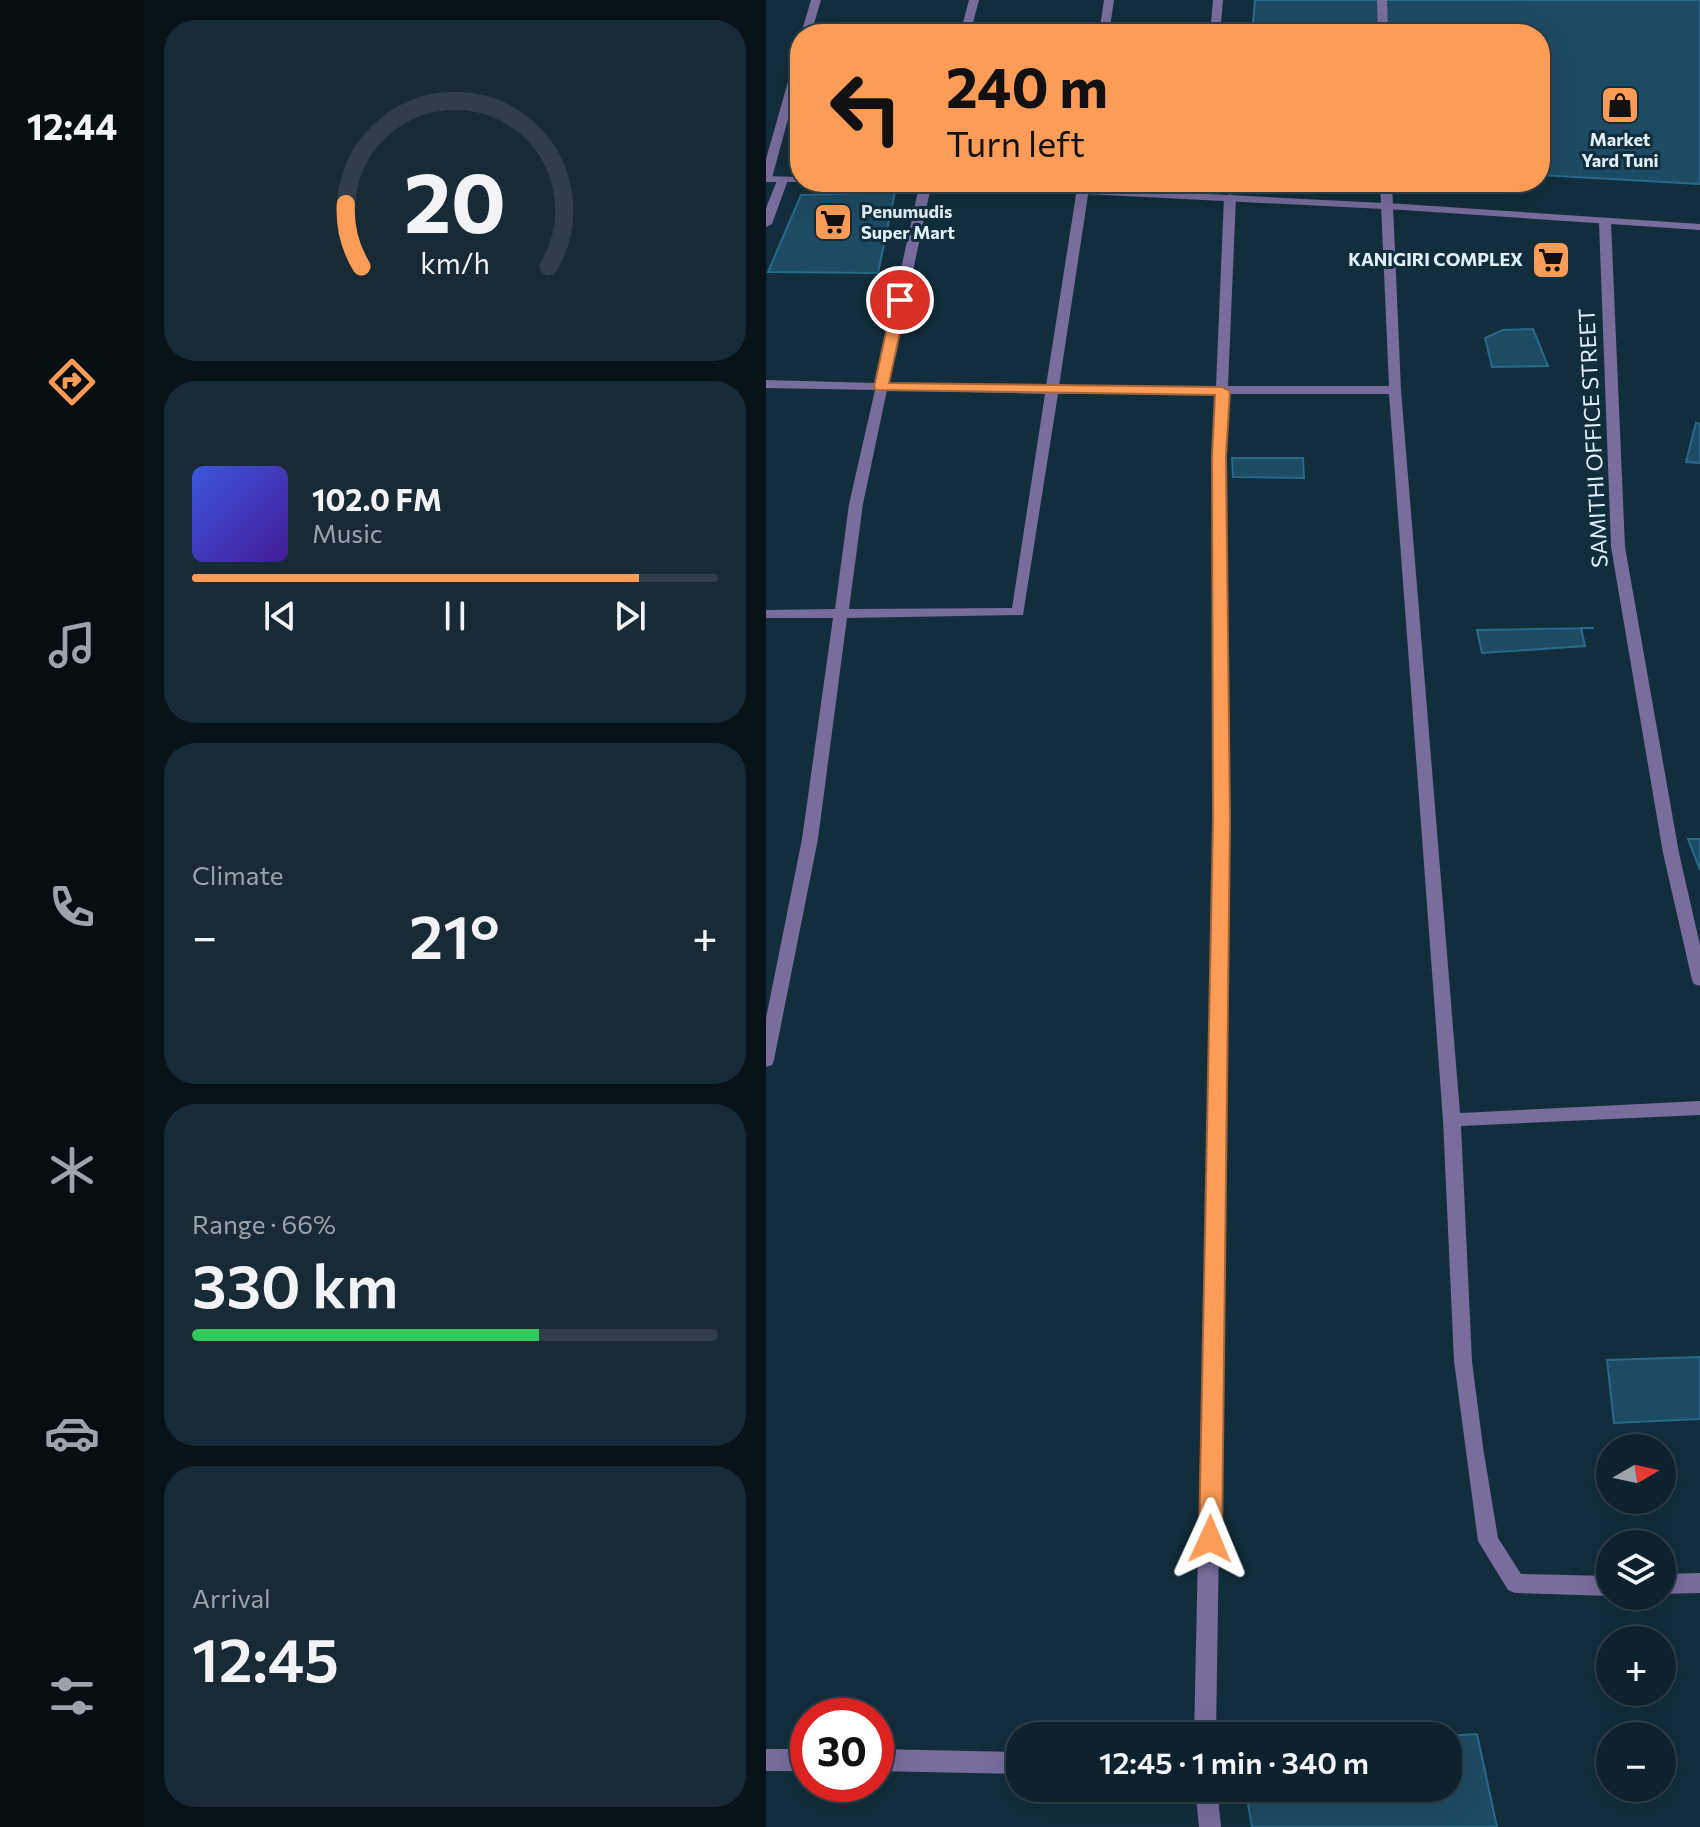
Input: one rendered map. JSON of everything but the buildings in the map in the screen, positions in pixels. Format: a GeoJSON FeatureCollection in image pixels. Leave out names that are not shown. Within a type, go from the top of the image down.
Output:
{"type":"FeatureCollection","features":[{"type":"Feature","properties":{"kind":"street"},"geometry":{"type":"LineString","coordinates":[[809,24],[816,0]]}},
{"type":"Feature","properties":{"kind":"street"},"geometry":{"type":"LineString","coordinates":[[968,24],[974,0]]}},
{"type":"Feature","properties":{"kind":"street"},"geometry":{"type":"LineString","coordinates":[[1105,24],[1109,0]]}},
{"type":"Feature","properties":{"kind":"street"},"geometry":{"type":"LineString","coordinates":[[1216,24],[1218,0]]}},
{"type":"Feature","properties":{"kind":"street"},"geometry":{"type":"LineString","coordinates":[[1382,0],[1383,24]]}},
{"type":"Feature","properties":{"kind":"street"},"geometry":{"type":"LineString","coordinates":[[790,93],[766,179],[790,180]]}},
{"type":"Feature","properties":{"kind":"street"},"geometry":{"type":"LineString","coordinates":[[766,224],[782,180]]}},
{"type":"Feature","properties":{"kind":"street"},"geometry":{"type":"LineString","coordinates":[[766,1060],[810,839],[856,504],[924,192]]}},
{"type":"Feature","properties":{"kind":"street"},"geometry":{"type":"LineString","coordinates":[[766,614],[1018,612],[1082,192]]}},
{"type":"Feature","properties":{"kind":"street"},"geometry":{"type":"LineString","coordinates":[[1147,192],[1700,227]]}},
{"type":"Feature","properties":{"kind":"street"},"geometry":{"type":"LineString","coordinates":[[1201,192],[1201,197]]}},
{"type":"Feature","properties":{"kind":"street"},"geometry":{"type":"LineString","coordinates":[[1386,192],[1395,390],[1452,1120],[1463,1361],[1488,1541],[1515,1583],[1596,1586]]}},
{"type":"Feature","properties":{"kind":"street"},"geometry":{"type":"LineString","coordinates":[[1205,1722],[1221,868],[1219,456],[1230,197]]}},
{"type":"Feature","properties":{"kind":"street","name":"SAMITHI OFFICE STREET"},"geometry":{"type":"LineString","coordinates":[[1605,222],[1618,547],[1671,853],[1700,980]]}},
{"type":"Feature","properties":{"kind":"street"},"geometry":{"type":"LineString","coordinates":[[766,384],[1051,390],[1395,390]]}},
{"type":"Feature","properties":{"kind":"street"},"geometry":{"type":"LineString","coordinates":[[1452,1120],[1700,1108]]}},
{"type":"Feature","properties":{"kind":"street"},"geometry":{"type":"LineString","coordinates":[[1676,1584],[1700,1583]]}},
{"type":"Feature","properties":{"kind":"street"},"geometry":{"type":"LineString","coordinates":[[766,1760],[790,1760]]}},
{"type":"Feature","properties":{"kind":"street"},"geometry":{"type":"LineString","coordinates":[[894,1760],[1006,1763]]}},
{"type":"Feature","properties":{"kind":"street"},"geometry":{"type":"LineString","coordinates":[[1207,1802],[1210,1827]]}},
{"type":"Feature","properties":{"kind":"place","name":"Market Yard Tuni"},"geometry":{"type":"Point","coordinates":[1620,105]}},
{"type":"Feature","properties":{"kind":"place","name":"Penumudis Super Mart"},"geometry":{"type":"Point","coordinates":[833,222]}},
{"type":"Feature","properties":{"kind":"place","name":"KANIGIRI COMPLEX"},"geometry":{"type":"Point","coordinates":[1551,260]}},
{"type":"Feature","properties":{"kind":"route"},"geometry":{"type":"LineString","coordinates":[[900,300],[881,387],[1222,391],[1219,456],[1222,820],[1210,1539]]}}]}
